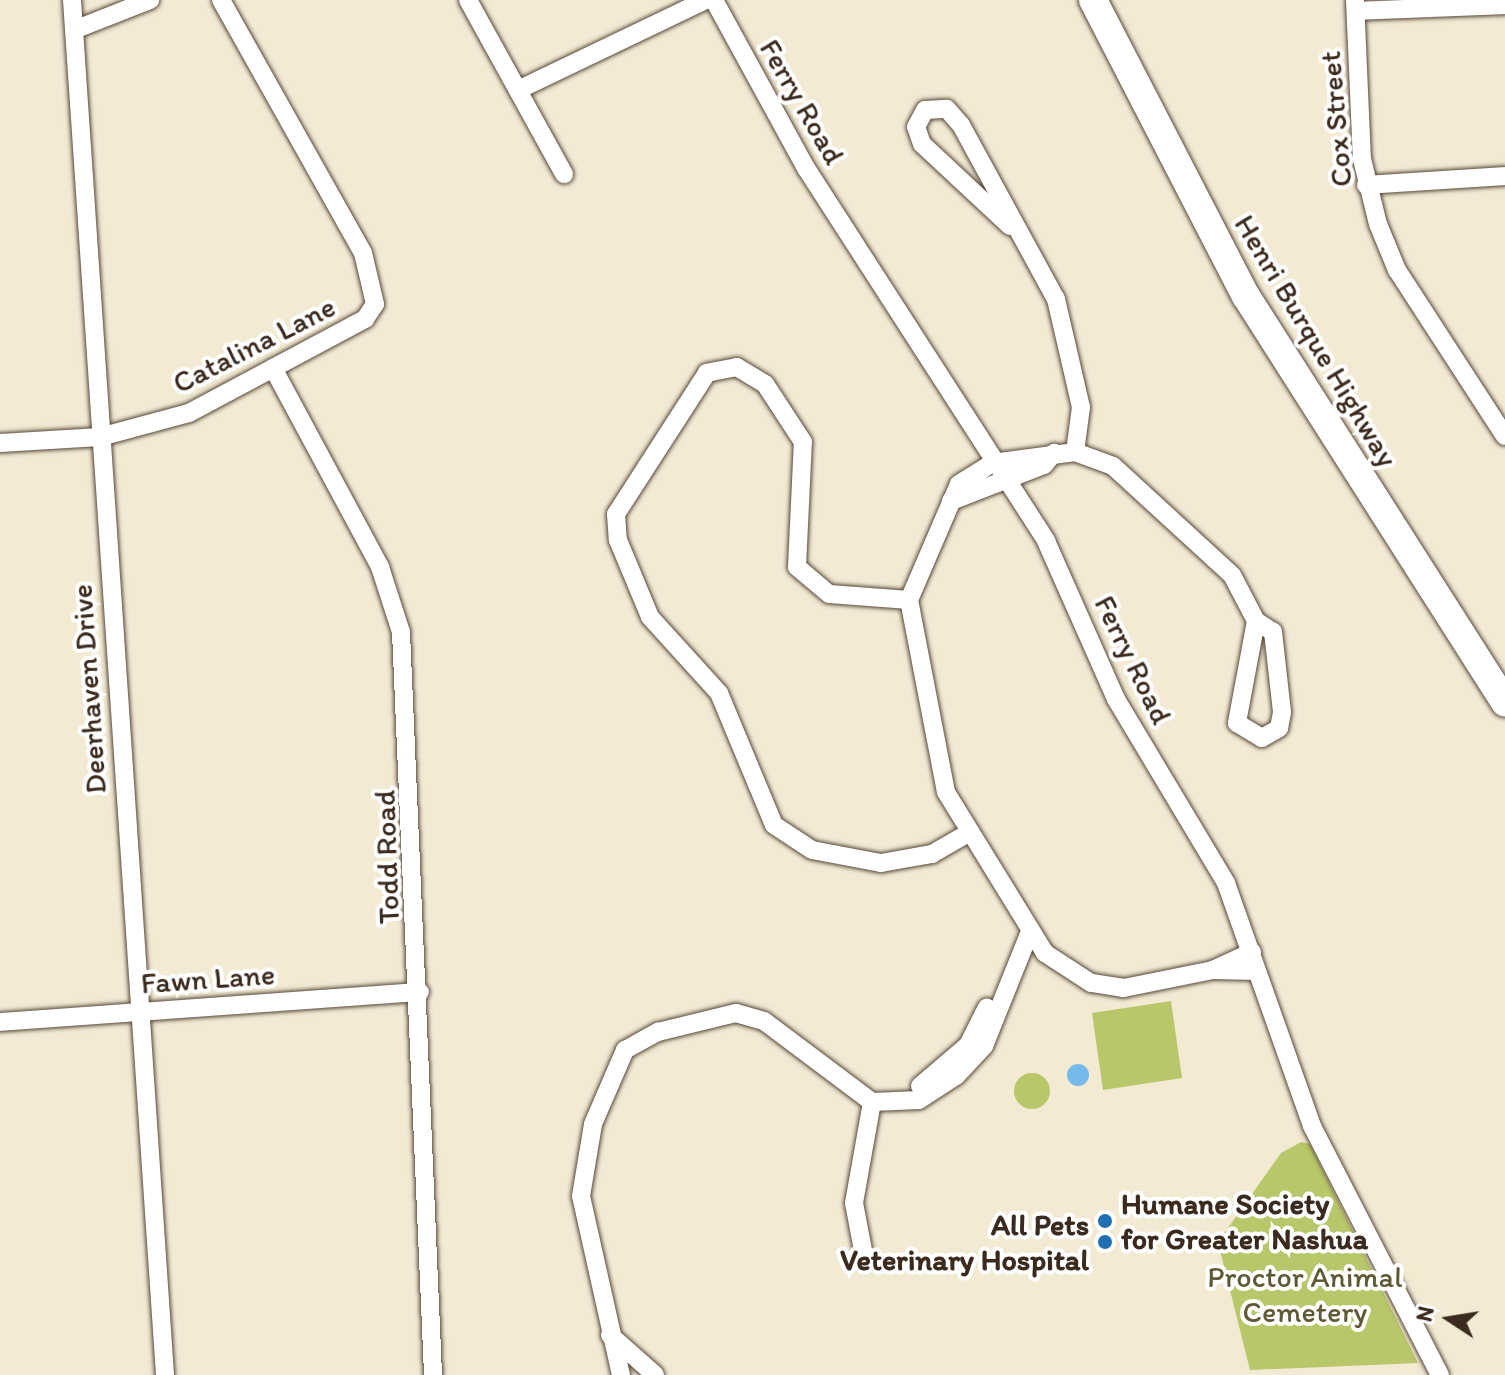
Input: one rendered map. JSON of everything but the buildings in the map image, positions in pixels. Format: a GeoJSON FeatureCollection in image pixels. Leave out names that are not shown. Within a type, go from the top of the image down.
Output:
{"type":"FeatureCollection","features":[{"type":"Feature","properties":{"kind":"main road","name":"Henri Burque Highway"},"geometry":{"type":"LineString","coordinates":[[1093,0],[1246,296],[1505,703]]}},
{"type":"Feature","properties":{"kind":"street","name":"Deerhaven Drive"},"geometry":{"type":"LineString","coordinates":[[72,0],[138,1012],[165,1375]]}},
{"type":"Feature","properties":{"kind":"street"},"geometry":{"type":"LineString","coordinates":[[74,30],[150,0]]}},
{"type":"Feature","properties":{"kind":"street","name":"Catalina Lane"},"geometry":{"type":"LineString","coordinates":[[0,443],[100,437],[189,413],[365,319],[375,286],[221,0]]}},
{"type":"Feature","properties":{"kind":"street"},"geometry":{"type":"LineString","coordinates":[[468,0],[564,174]]}},
{"type":"Feature","properties":{"kind":"street"},"geometry":{"type":"LineString","coordinates":[[518,90],[706,0]]}},
{"type":"Feature","properties":{"kind":"street","name":"Ferry Road"},"geometry":{"type":"LineString","coordinates":[[714,0],[794,150],[992,463],[1046,541],[1116,699],[1226,883],[1312,1126],[1440,1375]]}},
{"type":"Feature","properties":{"kind":"street"},"geometry":{"type":"LineString","coordinates":[[1356,5],[1505,5]]}},
{"type":"Feature","properties":{"kind":"street","name":"Cox Street"},"geometry":{"type":"LineString","coordinates":[[1356,5],[1366,185],[1397,270],[1497,407],[1505,436]]}},
{"type":"Feature","properties":{"kind":"street"},"geometry":{"type":"LineString","coordinates":[[1010,226],[922,144],[916,127],[925,110],[947,109],[961,125],[1010,226],[1056,299],[1081,407],[1075,452]]}},
{"type":"Feature","properties":{"kind":"street"},"geometry":{"type":"LineString","coordinates":[[1366,185],[1505,176]]}},
{"type":"Feature","properties":{"kind":"street"},"geometry":{"type":"LineString","coordinates":[[909,600],[829,594],[797,567],[803,442],[765,384],[737,367],[707,373],[621,497],[615,528],[650,617],[719,693],[774,825],[812,850],[881,863],[932,854],[966,834]]}},
{"type":"Feature","properties":{"kind":"street","name":"Todd Road"},"geometry":{"type":"LineString","coordinates":[[273,368],[380,567],[401,632],[420,992],[433,1375]]}},
{"type":"Feature","properties":{"kind":"street"},"geometry":{"type":"LineString","coordinates":[[1252,952],[1213,970],[1154,986],[1107,987],[1062,967],[1029,934],[966,834],[935,750],[909,600],[959,484],[992,463],[1075,452],[1113,466],[1213,551],[1256,621],[1273,632],[1282,712],[1279,728],[1262,738],[1237,723],[1256,621]]}},
{"type":"Feature","properties":{"kind":"street"},"geometry":{"type":"LineString","coordinates":[[951,501],[1044,465],[1054,453]]}},
{"type":"Feature","properties":{"kind":"street"},"geometry":{"type":"LineString","coordinates":[[621,1375],[608,1333],[581,1196],[593,1124],[625,1050],[658,1032],[736,1013],[764,1021],[872,1102],[919,1100],[969,1063],[988,1037],[1029,934]]}},
{"type":"Feature","properties":{"kind":"street"},"geometry":{"type":"LineString","coordinates":[[1213,970],[1256,971]]}},
{"type":"Feature","properties":{"kind":"street","name":"Fawn Lane"},"geometry":{"type":"LineString","coordinates":[[0,1022],[420,992]]}},
{"type":"Feature","properties":{"kind":"street"},"geometry":{"type":"LineString","coordinates":[[865,1261],[854,1203],[872,1102]]}},
{"type":"Feature","properties":{"kind":"street"},"geometry":{"type":"LineString","coordinates":[[608,1333],[655,1375]]}},
{"type":"Feature","properties":{"kind":"green space"},"geometry":{"type":"Polygon","coordinates":[[[1171,1001],[1182,1078],[1103,1090],[1092,1013],[1171,1001]]]}},
{"type":"Feature","properties":{"kind":"green space"},"geometry":{"type":"Polygon","coordinates":[[[1032,1073],[1045,1078],[1050,1091],[1045,1104],[1032,1109],[1019,1104],[1014,1091],[1019,1078],[1032,1073]]]}},
{"type":"Feature","properties":{"kind":"green space","name":"Proctor Animal Cemetery"},"geometry":{"type":"Polygon","coordinates":[[[1301,1142],[1310,1144],[1418,1363],[1250,1370],[1218,1242],[1281,1153],[1301,1142]]]}},
{"type":"Feature","properties":{"kind":"water"},"geometry":{"type":"Polygon","coordinates":[[[1078,1064],[1086,1067],[1089,1075],[1086,1083],[1078,1086],[1070,1083],[1067,1075],[1070,1067],[1078,1064]]]}},
{"type":"Feature","properties":{"kind":"place","name":"Humane Society for Greater Nashua"},"geometry":{"type":"Point","coordinates":[1105,1221]}},
{"type":"Feature","properties":{"kind":"place","name":"All Pets Veterinary Hospital"},"geometry":{"type":"Point","coordinates":[1105,1242]}}]}
